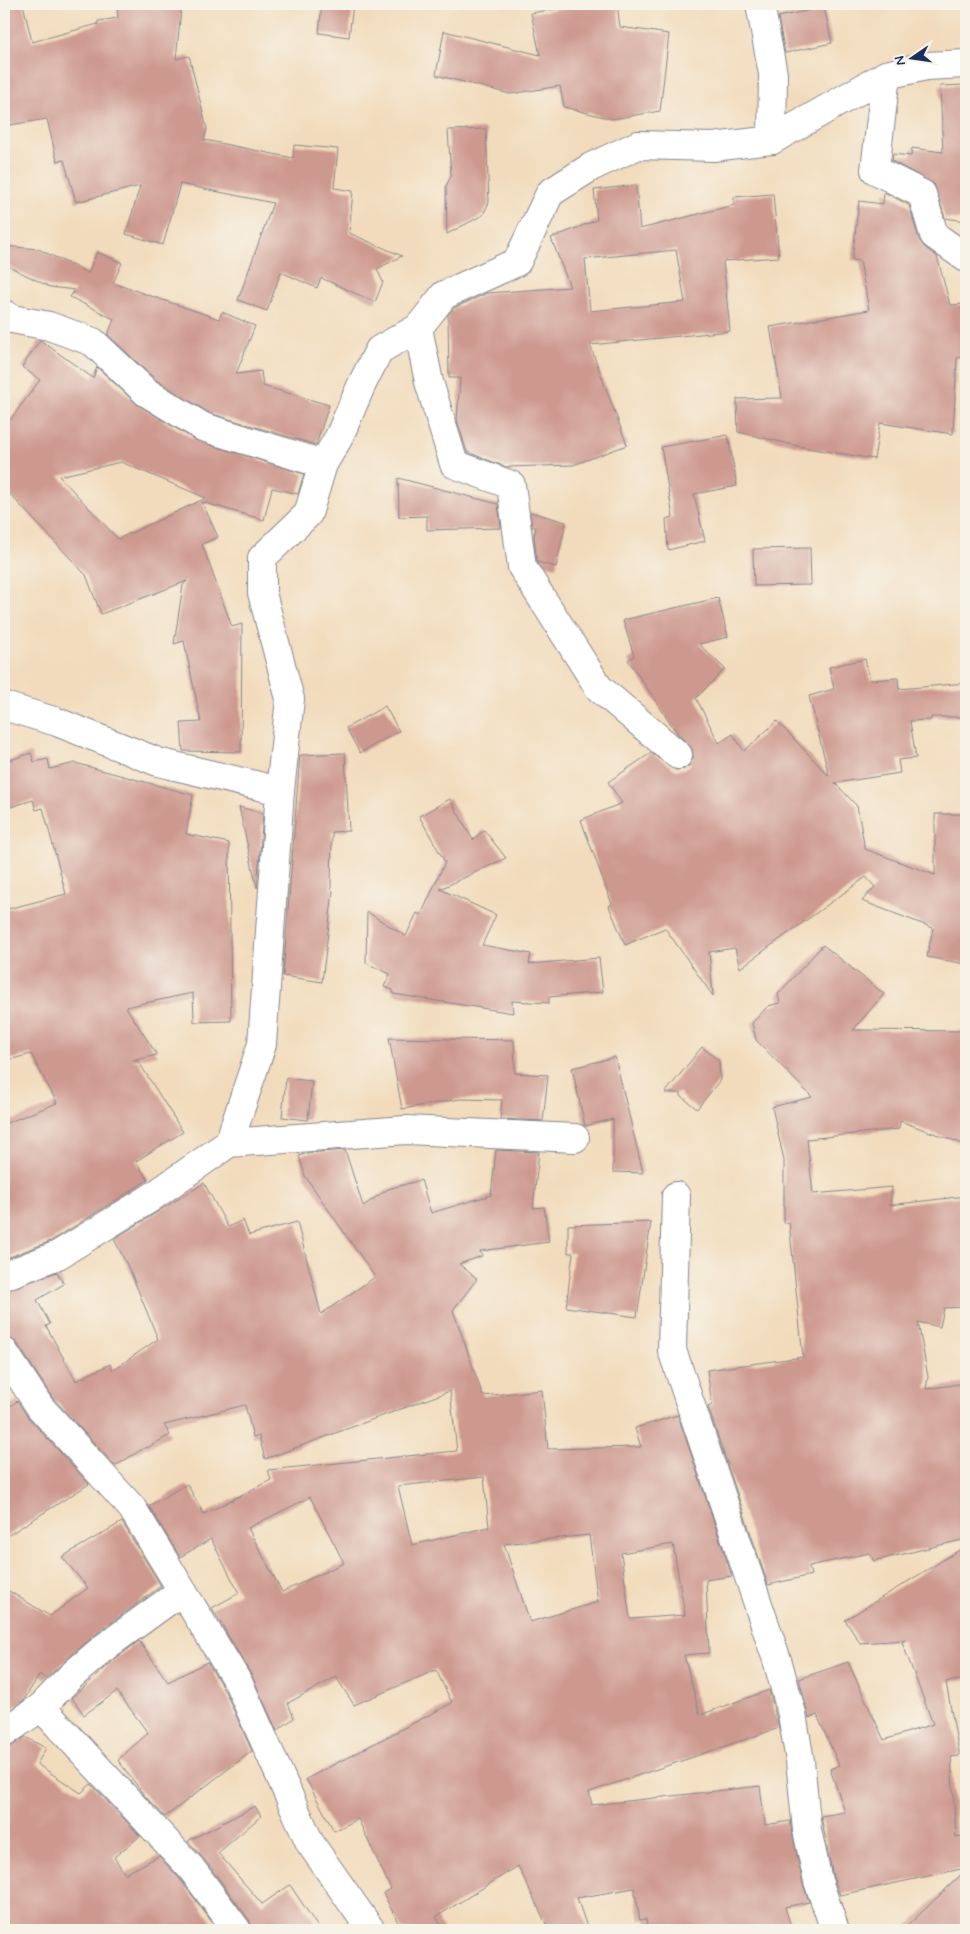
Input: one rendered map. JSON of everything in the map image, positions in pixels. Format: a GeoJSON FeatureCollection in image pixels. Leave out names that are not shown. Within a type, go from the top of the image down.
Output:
{"type":"FeatureCollection","features":[{"type":"Feature","properties":{"kind":"street"},"geometry":{"type":"LineString","coordinates":[[760,4],[773,74],[772,140]]}},
{"type":"Feature","properties":{"kind":"street"},"geometry":{"type":"LineString","coordinates":[[230,1143],[262,1044],[280,791],[290,699],[262,593],[262,558],[308,514],[323,464],[340,437],[361,386],[379,350],[418,328],[444,295],[517,262],[550,193],[591,166],[638,145],[713,147],[772,140],[886,76],[926,66],[966,64]]}},
{"type":"Feature","properties":{"kind":"street"},"geometry":{"type":"LineString","coordinates":[[886,76],[875,170],[922,194],[934,235],[966,258]]}},
{"type":"Feature","properties":{"kind":"street"},"geometry":{"type":"LineString","coordinates":[[4,314],[12,319],[49,326],[93,342],[146,392],[203,427],[323,464]]}},
{"type":"Feature","properties":{"kind":"street"},"geometry":{"type":"LineString","coordinates":[[418,328],[429,382],[454,464],[511,485],[522,567],[599,688],[678,754]]}},
{"type":"Feature","properties":{"kind":"street"},"geometry":{"type":"LineString","coordinates":[[4,706],[57,722],[158,762],[280,791]]}},
{"type":"Feature","properties":{"kind":"street"},"geometry":{"type":"LineString","coordinates":[[4,1276],[58,1255],[149,1199],[230,1143],[406,1130],[575,1138]]}},
{"type":"Feature","properties":{"kind":"street"},"geometry":{"type":"LineString","coordinates":[[676,1196],[672,1350],[790,1705],[800,1761],[807,1830],[818,1881],[835,1930]]}},
{"type":"Feature","properties":{"kind":"street"},"geometry":{"type":"LineString","coordinates":[[4,1352],[40,1407],[132,1508],[239,1684],[310,1843],[371,1930]]}},
{"type":"Feature","properties":{"kind":"street"},"geometry":{"type":"LineString","coordinates":[[4,1734],[41,1707],[71,1676],[106,1646],[182,1592]]}},
{"type":"Feature","properties":{"kind":"street"},"geometry":{"type":"LineString","coordinates":[[41,1707],[191,1868],[237,1930]]}},
{"type":"Feature","properties":{"kind":"building"},"geometry":{"type":"Polygon","coordinates":[[[4,4],[23,4],[32,42],[98,24],[98,21],[118,18],[117,7],[135,4],[181,10],[176,59],[189,56],[207,129],[204,140],[293,158],[294,145],[338,149],[334,188],[353,191],[349,233],[402,256],[377,269],[383,282],[375,302],[321,278],[317,288],[281,272],[267,311],[238,300],[273,203],[180,184],[163,245],[126,234],[140,186],[76,202],[64,160],[57,161],[47,119],[4,126],[4,4]]]}},
{"type":"Feature","properties":{"kind":"building"},"geometry":{"type":"Polygon","coordinates":[[[322,4],[353,4],[349,37],[319,33],[322,4]]]}},
{"type":"Feature","properties":{"kind":"building"},"geometry":{"type":"Polygon","coordinates":[[[587,4],[617,4],[620,27],[669,34],[660,111],[612,119],[564,107],[560,86],[510,94],[436,75],[444,31],[540,55],[531,13],[587,4]]]}},
{"type":"Feature","properties":{"kind":"building"},"geometry":{"type":"Polygon","coordinates":[[[824,7],[832,43],[785,53],[778,17],[824,7]]]}},
{"type":"Feature","properties":{"kind":"building"},"geometry":{"type":"Polygon","coordinates":[[[966,85],[966,167],[964,167],[962,185],[966,185],[966,221],[945,218],[934,184],[892,161],[893,154],[911,156],[912,148],[943,152],[940,86],[966,85]]]}},
{"type":"Feature","properties":{"kind":"building"},"geometry":{"type":"Polygon","coordinates":[[[486,129],[489,202],[483,215],[447,234],[446,186],[451,176],[448,130],[486,129]]]}},
{"type":"Feature","properties":{"kind":"building"},"geometry":{"type":"Polygon","coordinates":[[[636,185],[640,229],[734,205],[734,197],[773,194],[779,257],[723,261],[730,331],[590,345],[627,445],[573,465],[506,467],[467,452],[457,420],[460,378],[449,378],[448,315],[454,308],[487,293],[570,287],[551,238],[597,220],[594,190],[636,185]],[[676,250],[585,259],[590,311],[685,302],[676,250]]]}},
{"type":"Feature","properties":{"kind":"building"},"geometry":{"type":"Polygon","coordinates":[[[884,192],[909,205],[919,240],[925,248],[937,256],[950,305],[966,304],[966,357],[957,358],[953,434],[880,423],[874,459],[807,448],[738,432],[737,399],[782,398],[770,327],[869,310],[860,261],[852,260],[859,201],[883,204],[884,192]]]}},
{"type":"Feature","properties":{"kind":"building"},"geometry":{"type":"Polygon","coordinates":[[[4,246],[38,249],[88,273],[97,252],[122,263],[113,283],[219,319],[222,312],[255,326],[236,374],[261,371],[263,386],[329,405],[316,445],[209,413],[156,380],[108,335],[114,319],[70,297],[75,290],[50,287],[4,264],[4,246]]]}},
{"type":"Feature","properties":{"kind":"building"},"geometry":{"type":"Polygon","coordinates":[[[40,340],[93,378],[97,367],[138,405],[195,440],[304,474],[298,494],[272,488],[264,520],[202,502],[218,537],[202,544],[232,627],[242,624],[241,752],[183,751],[181,723],[201,722],[184,641],[174,644],[183,585],[187,581],[101,614],[86,575],[4,488],[4,428],[40,380],[22,367],[40,340]],[[121,462],[59,476],[118,539],[206,498],[121,462]]]}},
{"type":"Feature","properties":{"kind":"building"},"geometry":{"type":"Polygon","coordinates":[[[728,435],[737,486],[694,494],[705,541],[668,550],[666,519],[673,517],[661,447],[728,435]]]}},
{"type":"Feature","properties":{"kind":"building"},"geometry":{"type":"Polygon","coordinates":[[[398,478],[498,504],[501,528],[427,530],[427,516],[399,517],[398,478]]]}},
{"type":"Feature","properties":{"kind":"building"},"geometry":{"type":"Polygon","coordinates":[[[530,512],[566,522],[556,567],[537,562],[534,536],[536,527],[532,527],[530,512]]]}},
{"type":"Feature","properties":{"kind":"building"},"geometry":{"type":"Polygon","coordinates":[[[810,548],[811,585],[754,586],[753,549],[810,548]]]}},
{"type":"Feature","properties":{"kind":"building"},"geometry":{"type":"Polygon","coordinates":[[[718,598],[728,637],[699,644],[725,669],[696,698],[719,743],[733,734],[744,751],[777,721],[829,776],[809,696],[834,689],[829,667],[865,659],[870,680],[898,678],[899,689],[966,683],[966,717],[931,717],[931,720],[910,721],[916,758],[898,760],[900,773],[835,783],[857,806],[865,849],[935,875],[935,814],[966,814],[966,964],[927,957],[933,928],[862,901],[875,887],[866,877],[740,968],[735,948],[709,952],[713,996],[665,928],[625,945],[609,906],[612,904],[581,820],[622,803],[608,782],[651,753],[676,770],[684,769],[690,765],[693,757],[692,749],[678,734],[628,660],[634,656],[623,620],[718,598]]]}},
{"type":"Feature","properties":{"kind":"building"},"geometry":{"type":"Polygon","coordinates":[[[385,706],[399,731],[360,753],[346,728],[385,706]]]}},
{"type":"Feature","properties":{"kind":"building"},"geometry":{"type":"Polygon","coordinates":[[[31,753],[34,762],[48,759],[50,769],[75,763],[193,795],[186,834],[229,843],[231,1021],[194,1022],[193,993],[126,1007],[157,1055],[132,1061],[138,1061],[183,1132],[136,1161],[148,1180],[51,1241],[4,1259],[4,1124],[57,1103],[31,1054],[4,1061],[4,910],[66,894],[43,808],[36,810],[33,800],[4,809],[4,762],[31,753]]]}},
{"type":"Feature","properties":{"kind":"building"},"geometry":{"type":"Polygon","coordinates":[[[345,753],[349,831],[332,832],[331,889],[333,891],[322,982],[283,976],[300,755],[345,753]]]}},
{"type":"Feature","properties":{"kind":"building"},"geometry":{"type":"Polygon","coordinates":[[[450,799],[473,840],[484,830],[506,858],[440,889],[496,915],[482,945],[531,954],[529,964],[599,958],[603,992],[549,997],[549,1003],[512,1001],[513,1013],[393,994],[393,990],[384,987],[390,974],[366,963],[367,912],[406,936],[417,913],[421,915],[445,862],[419,816],[450,799]]]}},
{"type":"Feature","properties":{"kind":"building"},"geometry":{"type":"Polygon","coordinates":[[[239,807],[263,813],[257,888],[239,807]]]}},
{"type":"Feature","properties":{"kind":"building"},"geometry":{"type":"Polygon","coordinates":[[[823,945],[884,994],[853,1030],[966,1031],[966,1145],[900,1121],[899,1129],[807,1139],[813,1194],[892,1187],[890,1205],[966,1196],[966,1307],[944,1308],[940,1327],[918,1322],[928,1377],[926,1389],[966,1383],[966,1539],[874,1561],[869,1553],[809,1566],[811,1575],[768,1585],[708,1407],[712,1405],[707,1370],[803,1357],[789,1222],[784,1223],[784,1160],[772,1107],[812,1097],[756,1040],[752,1023],[768,1006],[780,1003],[778,994],[823,945]]]}},
{"type":"Feature","properties":{"kind":"building"},"geometry":{"type":"Polygon","coordinates":[[[389,1038],[514,1040],[515,1073],[548,1075],[543,1121],[500,1119],[502,1100],[460,1099],[402,1109],[389,1038]]]}},
{"type":"Feature","properties":{"kind":"building"},"geometry":{"type":"Polygon","coordinates":[[[702,1047],[719,1061],[720,1080],[697,1109],[681,1096],[681,1093],[665,1093],[702,1047]]]}},
{"type":"Feature","properties":{"kind":"building"},"geometry":{"type":"Polygon","coordinates":[[[615,1057],[643,1173],[613,1172],[613,1119],[585,1126],[572,1068],[615,1057]]]}},
{"type":"Feature","properties":{"kind":"building"},"geometry":{"type":"Polygon","coordinates":[[[286,1078],[312,1081],[308,1120],[282,1117],[286,1078]]]}},
{"type":"Feature","properties":{"kind":"building"},"geometry":{"type":"Polygon","coordinates":[[[345,1150],[363,1206],[388,1189],[421,1180],[431,1213],[491,1195],[496,1150],[539,1152],[533,1208],[544,1207],[549,1242],[480,1251],[482,1256],[459,1264],[477,1279],[453,1310],[483,1396],[542,1390],[548,1449],[641,1447],[635,1428],[678,1415],[732,1576],[706,1580],[709,1653],[684,1655],[700,1715],[769,1690],[779,1728],[589,1792],[592,1805],[760,1786],[765,1825],[790,1821],[803,1884],[809,1902],[785,1907],[792,1930],[648,1930],[646,1919],[640,1920],[634,1888],[577,1898],[588,1930],[549,1930],[518,1866],[436,1917],[444,1930],[402,1930],[383,1893],[391,1889],[358,1819],[334,1831],[306,1779],[452,1703],[436,1670],[354,1705],[336,1677],[288,1703],[294,1718],[277,1731],[252,1676],[212,1608],[239,1593],[211,1539],[180,1557],[149,1506],[187,1484],[204,1514],[271,1480],[268,1470],[457,1451],[450,1391],[265,1459],[259,1436],[253,1437],[245,1405],[164,1425],[170,1435],[115,1466],[52,1397],[17,1343],[8,1337],[4,1329],[4,1291],[57,1272],[64,1284],[37,1300],[50,1324],[46,1326],[76,1381],[110,1364],[113,1370],[158,1339],[131,1273],[114,1239],[204,1183],[228,1227],[243,1220],[249,1235],[297,1222],[321,1314],[375,1277],[305,1176],[299,1156],[307,1153],[345,1150]],[[484,1477],[398,1486],[412,1545],[489,1527],[484,1477]],[[310,1497],[248,1528],[282,1592],[344,1563],[310,1497]],[[589,1535],[504,1544],[530,1622],[598,1602],[589,1535]],[[673,1544],[621,1553],[630,1619],[685,1615],[673,1544]]]}},
{"type":"Feature","properties":{"kind":"building"},"geometry":{"type":"Polygon","coordinates":[[[651,1222],[637,1317],[566,1307],[573,1253],[568,1253],[568,1225],[651,1222]]]}},
{"type":"Feature","properties":{"kind":"building"},"geometry":{"type":"Polygon","coordinates":[[[17,1401],[28,1417],[89,1484],[4,1538],[4,1411],[17,1401]]]}},
{"type":"Feature","properties":{"kind":"building"},"geometry":{"type":"Polygon","coordinates":[[[122,1522],[161,1586],[96,1634],[45,1679],[40,1674],[23,1701],[4,1714],[4,1588],[50,1616],[88,1588],[62,1557],[122,1522]]]}},
{"type":"Feature","properties":{"kind":"building"},"geometry":{"type":"Polygon","coordinates":[[[966,1546],[966,1679],[946,1682],[959,1753],[959,1756],[951,1757],[956,1837],[966,1835],[966,1868],[840,1895],[833,1877],[821,1816],[845,1812],[830,1769],[839,1765],[817,1715],[809,1718],[799,1679],[848,1662],[884,1740],[933,1724],[902,1642],[905,1640],[860,1643],[845,1620],[966,1546]]]}},
{"type":"Feature","properties":{"kind":"building"},"geometry":{"type":"Polygon","coordinates":[[[139,1641],[168,1682],[207,1662],[225,1691],[252,1751],[165,1817],[144,1795],[118,1760],[148,1733],[117,1691],[84,1715],[72,1698],[116,1658],[139,1641]]]}},
{"type":"Feature","properties":{"kind":"building"},"geometry":{"type":"Polygon","coordinates":[[[25,1737],[46,1748],[37,1764],[81,1793],[91,1784],[140,1836],[114,1857],[125,1874],[159,1856],[179,1878],[218,1930],[4,1930],[4,1751],[25,1737]]]}},
{"type":"Feature","properties":{"kind":"building"},"geometry":{"type":"Polygon","coordinates":[[[255,1806],[261,1816],[218,1853],[262,1904],[290,1885],[320,1930],[252,1930],[250,1921],[204,1859],[188,1841],[255,1806]]]}},
{"type":"Feature","properties":{"kind":"building"},"geometry":{"type":"Polygon","coordinates":[[[966,1870],[966,1930],[903,1930],[966,1870]]]}}]}
